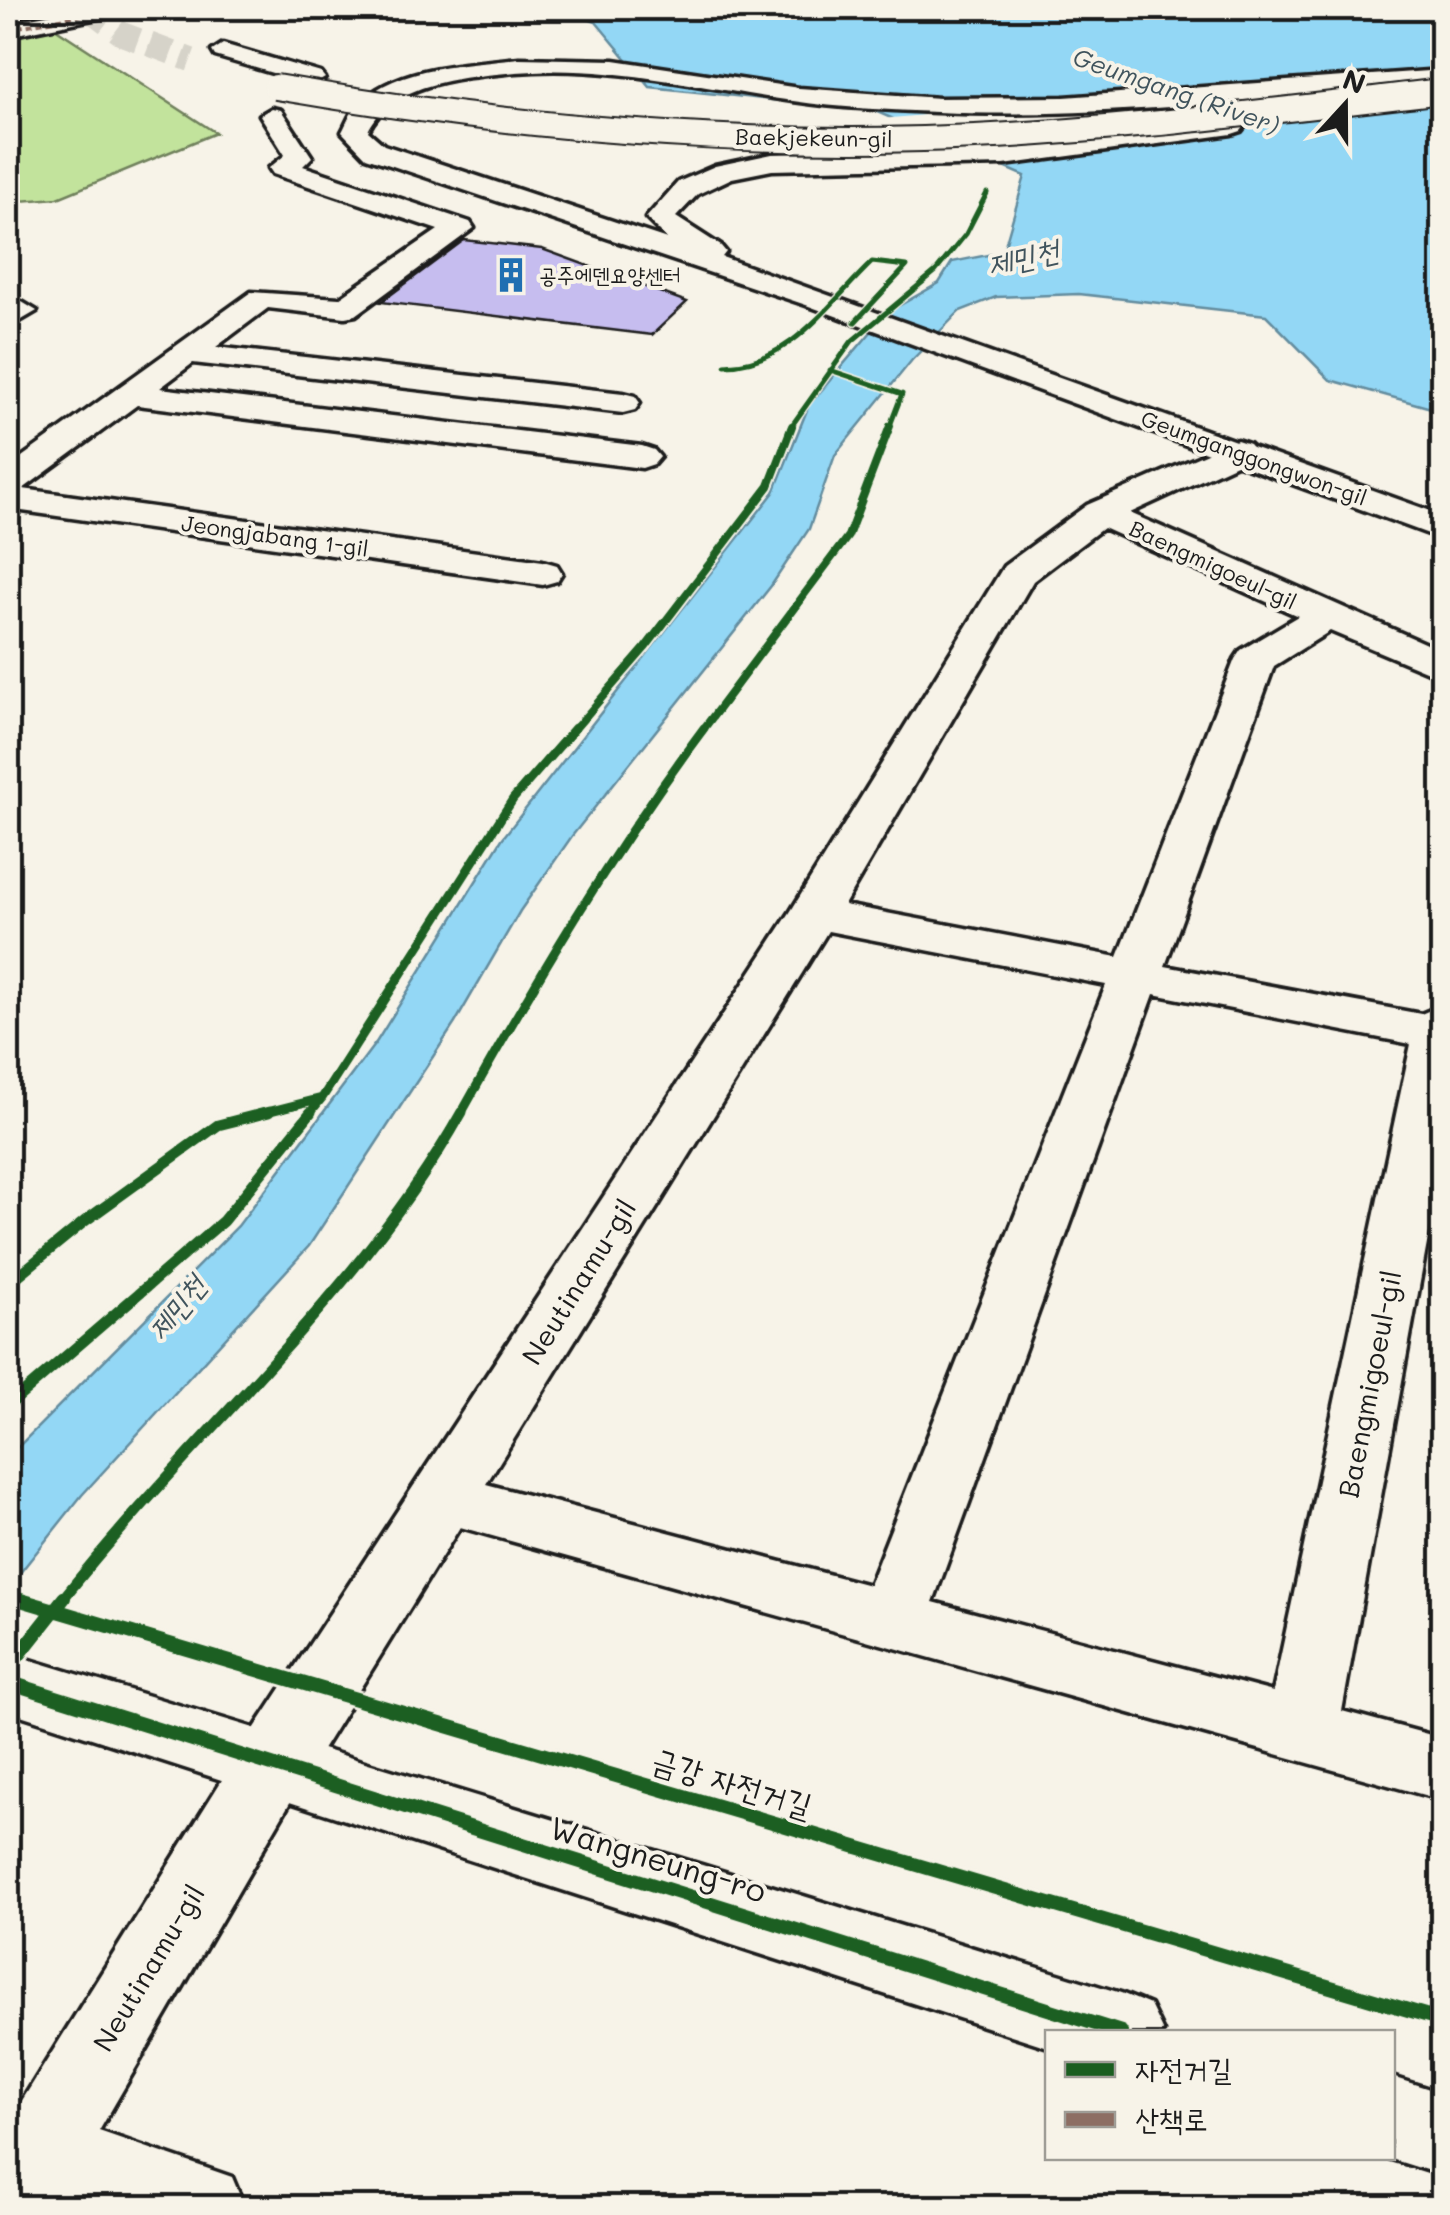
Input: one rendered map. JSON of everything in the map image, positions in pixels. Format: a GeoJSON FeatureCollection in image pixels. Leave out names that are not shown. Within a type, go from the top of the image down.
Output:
{"type":"FeatureCollection","features":[{"type":"Feature","properties":{"kind":"main road"},"geometry":{"type":"LineString","coordinates":[[8,26],[118,8]]}},
{"type":"Feature","properties":{"kind":"main road","name":"Baekjekeun-gil"},"geometry":{"type":"LineString","coordinates":[[1442,79],[1037,120],[788,127],[530,112],[313,78],[216,58],[274,101],[506,122],[786,140],[1052,131],[1442,94]]}},
{"type":"Feature","properties":{"kind":"main road"},"geometry":{"type":"LineString","coordinates":[[772,284],[375,151],[355,132],[367,109],[401,88],[441,75],[520,65],[614,67],[799,95],[939,105],[1064,104],[1442,79]]}},
{"type":"Feature","properties":{"kind":"main road"},"geometry":{"type":"LineString","coordinates":[[772,284],[678,234],[660,218],[674,197],[724,172],[772,162],[1004,157],[1442,94]]}},
{"type":"Feature","properties":{"kind":"main road"},"geometry":{"type":"LineString","coordinates":[[8,484],[262,298],[345,308],[460,228],[282,168],[299,157],[274,101]]}},
{"type":"Feature","properties":{"kind":"main road","name":"Geumganggongwon-gil"},"geometry":{"type":"LineString","coordinates":[[772,284],[1442,528]]}},
{"type":"Feature","properties":{"kind":"main road"},"geometry":{"type":"LineString","coordinates":[[186,353],[623,403]]}},
{"type":"Feature","properties":{"kind":"main road"},"geometry":{"type":"LineString","coordinates":[[129,394],[642,457]]}},
{"type":"Feature","properties":{"kind":"main road","name":"Neutinamu-gil"},"geometry":{"type":"LineString","coordinates":[[23,2178],[272,1765],[814,914],[1018,574],[1100,514],[1237,452]]}},
{"type":"Feature","properties":{"kind":"main road","name":"Jeongjabang 1-gil"},"geometry":{"type":"LineString","coordinates":[[8,498],[543,574]]}},
{"type":"Feature","properties":{"kind":"main road","name":"Baengmigoeul-gil"},"geometry":{"type":"LineString","coordinates":[[1100,514],[1442,666]]}},
{"type":"Feature","properties":{"kind":"main road","name":"Baengmigoeul-gil"},"geometry":{"type":"LineString","coordinates":[[892,1617],[1256,660],[1325,617]]}},
{"type":"Feature","properties":{"kind":"main road","name":"Baengmigoeul-gil"},"geometry":{"type":"LineString","coordinates":[[814,914],[1442,1030],[1300,1734]]}},
{"type":"Feature","properties":{"kind":"main road"},"geometry":{"type":"LineString","coordinates":[[442,1497],[892,1617],[1300,1734],[1442,1769]]}},
{"type":"Feature","properties":{"kind":"main road","name":"Wangneung-ro"},"geometry":{"type":"LineString","coordinates":[[8,1682],[1116,2030]]}},
{"type":"Feature","properties":{"kind":"main road"},"geometry":{"type":"LineString","coordinates":[[1395,2119],[1442,2134]]}},
{"type":"Feature","properties":{"kind":"main road"},"geometry":{"type":"LineString","coordinates":[[23,2178],[201,2208]]}},
{"type":"Feature","properties":{"kind":"green space"},"geometry":{"type":"Polygon","coordinates":[[[8,8],[24,8],[216,133],[58,198],[8,202],[8,8]]]}},
{"type":"Feature","properties":{"kind":"water"},"geometry":{"type":"Polygon","coordinates":[[[558,8],[1442,8],[1442,411],[1330,380],[1266,315],[1079,294],[996,297],[960,311],[912,360],[835,455],[809,529],[771,586],[572,836],[520,911],[455,1023],[309,1246],[82,1495],[8,1588],[8,1457],[238,1226],[377,1041],[502,839],[774,492],[809,405],[888,312],[939,283],[952,262],[1003,252],[1025,176],[875,111],[650,87],[596,22],[558,8]]]}},
{"type":"Feature","properties":{"kind":"pier"},"geometry":{"type":"Polygon","coordinates":[[[1442,67],[1442,97],[944,146],[881,119],[1442,67]]]}},
{"type":"Feature","properties":{"kind":"building","name":"공주에덴요양센터"},"geometry":{"type":"Polygon","coordinates":[[[464,240],[542,249],[687,302],[652,335],[381,302],[464,240]]]}},
{"type":"Feature","properties":{"kind":"tunnel"},"geometry":{"type":"LineString","coordinates":[[88,8],[122,34],[191,60]]}},
{"type":"Feature","properties":{"kind":"marked path"},"geometry":{"type":"LineString","coordinates":[[8,29],[118,8]]}},
{"type":"Feature","properties":{"kind":"cycle path"},"geometry":{"type":"LineString","coordinates":[[8,1284],[85,1221],[218,1125],[322,1098],[513,799],[645,648],[769,486],[784,437],[852,341],[936,271],[966,234],[987,193]]}},
{"type":"Feature","properties":{"kind":"cycle path"},"geometry":{"type":"LineString","coordinates":[[725,365],[747,365],[787,346],[872,262],[907,266],[855,322]]}},
{"type":"Feature","properties":{"kind":"cycle path"},"geometry":{"type":"LineString","coordinates":[[8,1669],[123,1523],[326,1298],[423,1182],[536,980],[638,816],[848,536],[902,394],[830,370]]}},
{"type":"Feature","properties":{"kind":"cycle path"},"geometry":{"type":"LineString","coordinates":[[8,1406],[223,1221],[322,1098]]}},
{"type":"Feature","properties":{"kind":"cycle path","name":"금강 자전거길"},"geometry":{"type":"LineString","coordinates":[[8,1596],[1442,2020]]}},
{"type":"Feature","properties":{"kind":"cycle path"},"geometry":{"type":"LineString","coordinates":[[8,1682],[1115,2030]]}},
{"type":"Feature","properties":{"kind":"place","name":"공주에덴요양센터"},"geometry":{"type":"Point","coordinates":[511,275]}},
{"type":"Feature","properties":{"kind":"water label","name":"Geumgang (River)"},"geometry":{"type":"Point","coordinates":[1176,91]}},
{"type":"Feature","properties":{"kind":"water label","name":"제민천"},"geometry":{"type":"Point","coordinates":[1023,258]}},
{"type":"Feature","properties":{"kind":"water label","name":"제민천"},"geometry":{"type":"Point","coordinates":[177,1308]}}]}
